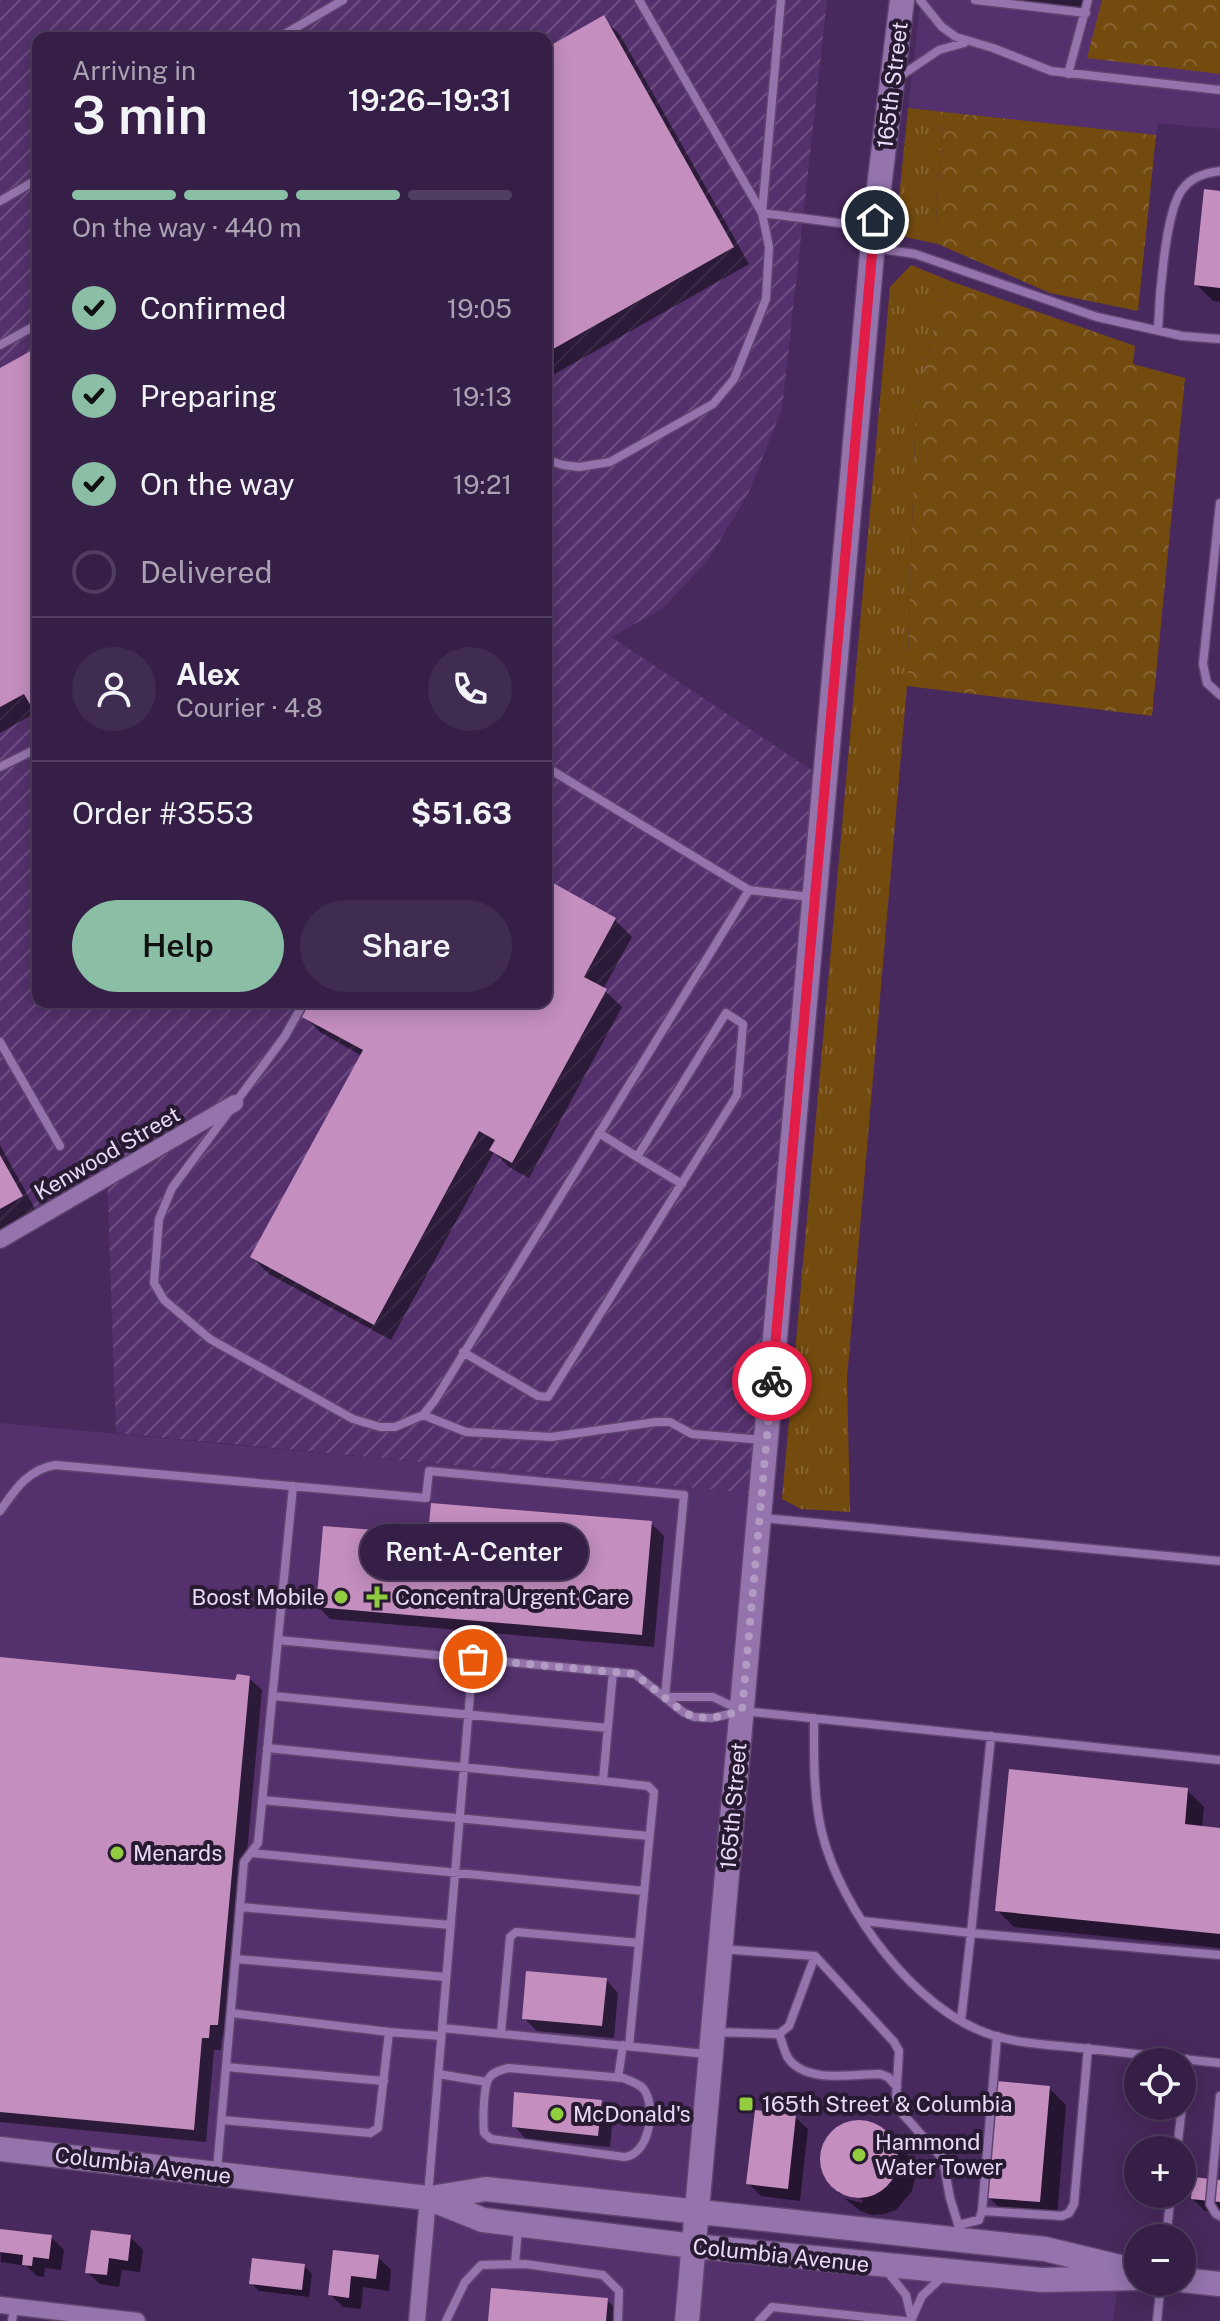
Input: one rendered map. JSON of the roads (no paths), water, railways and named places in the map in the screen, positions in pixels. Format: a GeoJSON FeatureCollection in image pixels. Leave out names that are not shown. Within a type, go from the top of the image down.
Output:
{"type":"FeatureCollection","features":[{"type":"Feature","properties":{"kind":"main road","name":"165th Street"},"geometry":{"type":"LineString","coordinates":[[687,2321],[874,238],[902,0]]}},
{"type":"Feature","properties":{"kind":"main road","name":"Columbia Avenue"},"geometry":{"type":"LineString","coordinates":[[0,2149],[428,2198],[486,2189],[696,2212],[961,2233],[1124,2269]]}},
{"type":"Feature","properties":{"kind":"main road","name":"Columbia Avenue"},"geometry":{"type":"LineString","coordinates":[[428,2198],[483,2220],[693,2246],[1041,2280],[1124,2278]]}},
{"type":"Feature","properties":{"kind":"main road"},"geometry":{"type":"LineString","coordinates":[[1196,2281],[1220,2284]]}},
{"type":"Feature","properties":{"kind":"street","name":"Kenwood Street"},"geometry":{"type":"LineString","coordinates":[[0,1240],[235,1103]]}},
{"type":"Feature","properties":{"kind":"street"},"geometry":{"type":"LineString","coordinates":[[417,2321],[428,2198]]}},
{"type":"Feature","properties":{"kind":"street"},"geometry":{"type":"LineString","coordinates":[[9,2311],[137,2321]]}},
{"type":"Feature","properties":{"kind":"lane"},"geometry":{"type":"LineString","coordinates":[[289,32],[343,0]]}},
{"type":"Feature","properties":{"kind":"lane"},"geometry":{"type":"LineString","coordinates":[[639,0],[762,213],[874,238],[1097,317],[1182,336],[1220,339]]}},
{"type":"Feature","properties":{"kind":"lane"},"geometry":{"type":"LineString","coordinates":[[552,462],[579,467],[610,462],[713,404],[734,379],[766,299],[769,247],[762,213],[781,0]]}},
{"type":"Feature","properties":{"kind":"lane"},"geometry":{"type":"LineString","coordinates":[[920,0],[942,27],[969,42],[993,48],[1037,67],[1068,74],[1220,90]]}},
{"type":"Feature","properties":{"kind":"lane"},"geometry":{"type":"LineString","coordinates":[[975,0],[1086,13]]}},
{"type":"Feature","properties":{"kind":"lane"},"geometry":{"type":"LineString","coordinates":[[1068,74],[1088,0]]}},
{"type":"Feature","properties":{"kind":"lane"},"geometry":{"type":"LineString","coordinates":[[892,83],[939,50],[969,42]]}},
{"type":"Feature","properties":{"kind":"lane"},"geometry":{"type":"LineString","coordinates":[[1158,330],[1173,207],[1181,190],[1194,179],[1220,171]]}},
{"type":"Feature","properties":{"kind":"lane"},"geometry":{"type":"LineString","coordinates":[[0,201],[32,182]]}},
{"type":"Feature","properties":{"kind":"lane"},"geometry":{"type":"LineString","coordinates":[[0,345],[32,327]]}},
{"type":"Feature","properties":{"kind":"lane"},"geometry":{"type":"LineString","coordinates":[[1220,503],[1203,664],[1207,683],[1220,695]]}},
{"type":"Feature","properties":{"kind":"lane"},"geometry":{"type":"LineString","coordinates":[[0,767],[32,751]]}},
{"type":"Feature","properties":{"kind":"lane"},"geometry":{"type":"LineString","coordinates":[[552,771],[749,890],[815,897]]}},
{"type":"Feature","properties":{"kind":"lane"},"geometry":{"type":"LineString","coordinates":[[301,1008],[285,1036],[172,1188],[159,1219],[154,1272],[157,1292],[210,1339],[353,1419],[380,1427],[395,1427],[423,1415],[435,1400],[749,890]]}},
{"type":"Feature","properties":{"kind":"lane"},"geometry":{"type":"LineString","coordinates":[[463,1352],[538,1396],[548,1397],[737,1095],[743,1024],[726,1013],[637,1157]]}},
{"type":"Feature","properties":{"kind":"lane"},"geometry":{"type":"LineString","coordinates":[[0,1042],[60,1146]]}},
{"type":"Feature","properties":{"kind":"lane"},"geometry":{"type":"LineString","coordinates":[[599,1133],[682,1184]]}},
{"type":"Feature","properties":{"kind":"lane"},"geometry":{"type":"LineString","coordinates":[[423,1415],[466,1432],[551,1437],[670,1422],[692,1434],[766,1441]]}},
{"type":"Feature","properties":{"kind":"lane"},"geometry":{"type":"LineString","coordinates":[[0,1511],[27,1477],[55,1465],[426,1498],[429,1471],[684,1495],[665,1697]]}},
{"type":"Feature","properties":{"kind":"lane"},"geometry":{"type":"LineString","coordinates":[[217,2174],[244,1862],[258,1843],[293,1486]]}},
{"type":"Feature","properties":{"kind":"lane"},"geometry":{"type":"LineString","coordinates":[[760,1518],[1220,1561]]}},
{"type":"Feature","properties":{"kind":"lane"},"geometry":{"type":"LineString","coordinates":[[278,1640],[635,1674],[683,1712],[694,1717],[712,1718],[742,1711],[1220,1760]]}},
{"type":"Feature","properties":{"kind":"lane"},"geometry":{"type":"LineString","coordinates":[[428,2198],[473,1659]]}},
{"type":"Feature","properties":{"kind":"lane"},"geometry":{"type":"LineString","coordinates":[[603,1781],[613,1672]]}},
{"type":"Feature","properties":{"kind":"lane"},"geometry":{"type":"LineString","coordinates":[[273,1696],[608,1728]]}},
{"type":"Feature","properties":{"kind":"lane"},"geometry":{"type":"LineString","coordinates":[[665,1697],[713,1697],[742,1711]]}},
{"type":"Feature","properties":{"kind":"lane"},"geometry":{"type":"LineString","coordinates":[[814,1718],[821,1830],[839,1881],[887,1955],[928,1996],[961,2021],[997,2036],[1124,2052]]}},
{"type":"Feature","properties":{"kind":"lane"},"geometry":{"type":"LineString","coordinates":[[961,2021],[991,1736]]}},
{"type":"Feature","properties":{"kind":"lane"},"geometry":{"type":"LineString","coordinates":[[267,1748],[648,1786],[654,1792],[639,1943],[626,2046],[618,2078]]}},
{"type":"Feature","properties":{"kind":"lane"},"geometry":{"type":"LineString","coordinates":[[262,1800],[649,1836]]}},
{"type":"Feature","properties":{"kind":"lane"},"geometry":{"type":"LineString","coordinates":[[251,1853],[644,1891]]}},
{"type":"Feature","properties":{"kind":"lane"},"geometry":{"type":"LineString","coordinates":[[240,1907],[451,1925]]}},
{"type":"Feature","properties":{"kind":"lane"},"geometry":{"type":"LineString","coordinates":[[863,1921],[1220,1955]]}},
{"type":"Feature","properties":{"kind":"lane"},"geometry":{"type":"LineString","coordinates":[[501,2033],[510,1937],[516,1932],[639,1943]]}},
{"type":"Feature","properties":{"kind":"lane"},"geometry":{"type":"LineString","coordinates":[[720,1949],[815,1956],[894,2042],[899,2051],[896,2098],[901,2112],[943,2159],[961,2233],[979,2220],[982,2211],[997,2036]]}},
{"type":"Feature","properties":{"kind":"lane"},"geometry":{"type":"LineString","coordinates":[[231,2013],[389,2032],[501,2033],[626,2046],[712,2043],[779,2034],[789,2026],[815,1956]]}},
{"type":"Feature","properties":{"kind":"lane"},"geometry":{"type":"LineString","coordinates":[[236,1959],[446,1977]]}},
{"type":"Feature","properties":{"kind":"lane"},"geometry":{"type":"LineString","coordinates":[[222,2120],[370,2133],[378,2128],[389,2032]]}},
{"type":"Feature","properties":{"kind":"lane"},"geometry":{"type":"LineString","coordinates":[[779,2034],[788,2058],[800,2069],[818,2075],[880,2074],[888,2077],[897,2087]]}},
{"type":"Feature","properties":{"kind":"lane"},"geometry":{"type":"LineString","coordinates":[[982,2211],[1062,2216],[1069,2213],[1074,2204],[1088,2048]]}},
{"type":"Feature","properties":{"kind":"lane"},"geometry":{"type":"LineString","coordinates":[[1196,2060],[1220,2063]]}},
{"type":"Feature","properties":{"kind":"lane"},"geometry":{"type":"LineString","coordinates":[[226,2067],[384,2081]]}},
{"type":"Feature","properties":{"kind":"lane"},"geometry":{"type":"LineString","coordinates":[[508,2068],[618,2078],[637,2084],[645,2090],[650,2112],[645,2140],[632,2156],[491,2139],[484,2133],[483,2123],[487,2082],[491,2075],[508,2068]]}},
{"type":"Feature","properties":{"kind":"lane"},"geometry":{"type":"LineString","coordinates":[[438,2074],[487,2082]]}},
{"type":"Feature","properties":{"kind":"lane"},"geometry":{"type":"LineString","coordinates":[[1220,2096],[1210,2204],[1220,2216]]}},
{"type":"Feature","properties":{"kind":"lane"},"geometry":{"type":"LineString","coordinates":[[515,2264],[518,2224]]}},
{"type":"Feature","properties":{"kind":"lane"},"geometry":{"type":"LineString","coordinates":[[446,2321],[465,2282],[481,2265],[515,2264],[603,2275],[619,2291],[618,2321]]}},
{"type":"Feature","properties":{"kind":"lane"},"geometry":{"type":"LineString","coordinates":[[879,2264],[901,2285],[912,2321]]}},
{"type":"Feature","properties":{"kind":"lane"},"geometry":{"type":"LineString","coordinates":[[912,2321],[922,2296],[937,2279],[951,2271]]}},
{"type":"Feature","properties":{"kind":"lane"},"geometry":{"type":"LineString","coordinates":[[1157,2321],[1160,2296]]}},
{"type":"Feature","properties":{"kind":"lane"},"geometry":{"type":"LineString","coordinates":[[759,2321],[772,2307],[904,2321]]}},
{"type":"Feature","properties":{"kind":"place","name":"Boost Mobile"},"geometry":{"type":"Point","coordinates":[341,1597]}},
{"type":"Feature","properties":{"kind":"place","name":"Concentra Urgent Care"},"geometry":{"type":"Point","coordinates":[377,1597]}},
{"type":"Feature","properties":{"kind":"place","name":"Rent-A-Center"},"geometry":{"type":"Point","coordinates":[473,1659]}},
{"type":"Feature","properties":{"kind":"place","name":"Menards"},"geometry":{"type":"Point","coordinates":[117,1853]}},
{"type":"Feature","properties":{"kind":"place","name":"165th Street & Columbia"},"geometry":{"type":"Point","coordinates":[746,2104]}},
{"type":"Feature","properties":{"kind":"place","name":"McDonald's"},"geometry":{"type":"Point","coordinates":[557,2114]}},
{"type":"Feature","properties":{"kind":"place","name":"Hammond Water Tower"},"geometry":{"type":"Point","coordinates":[859,2155]}}]}
